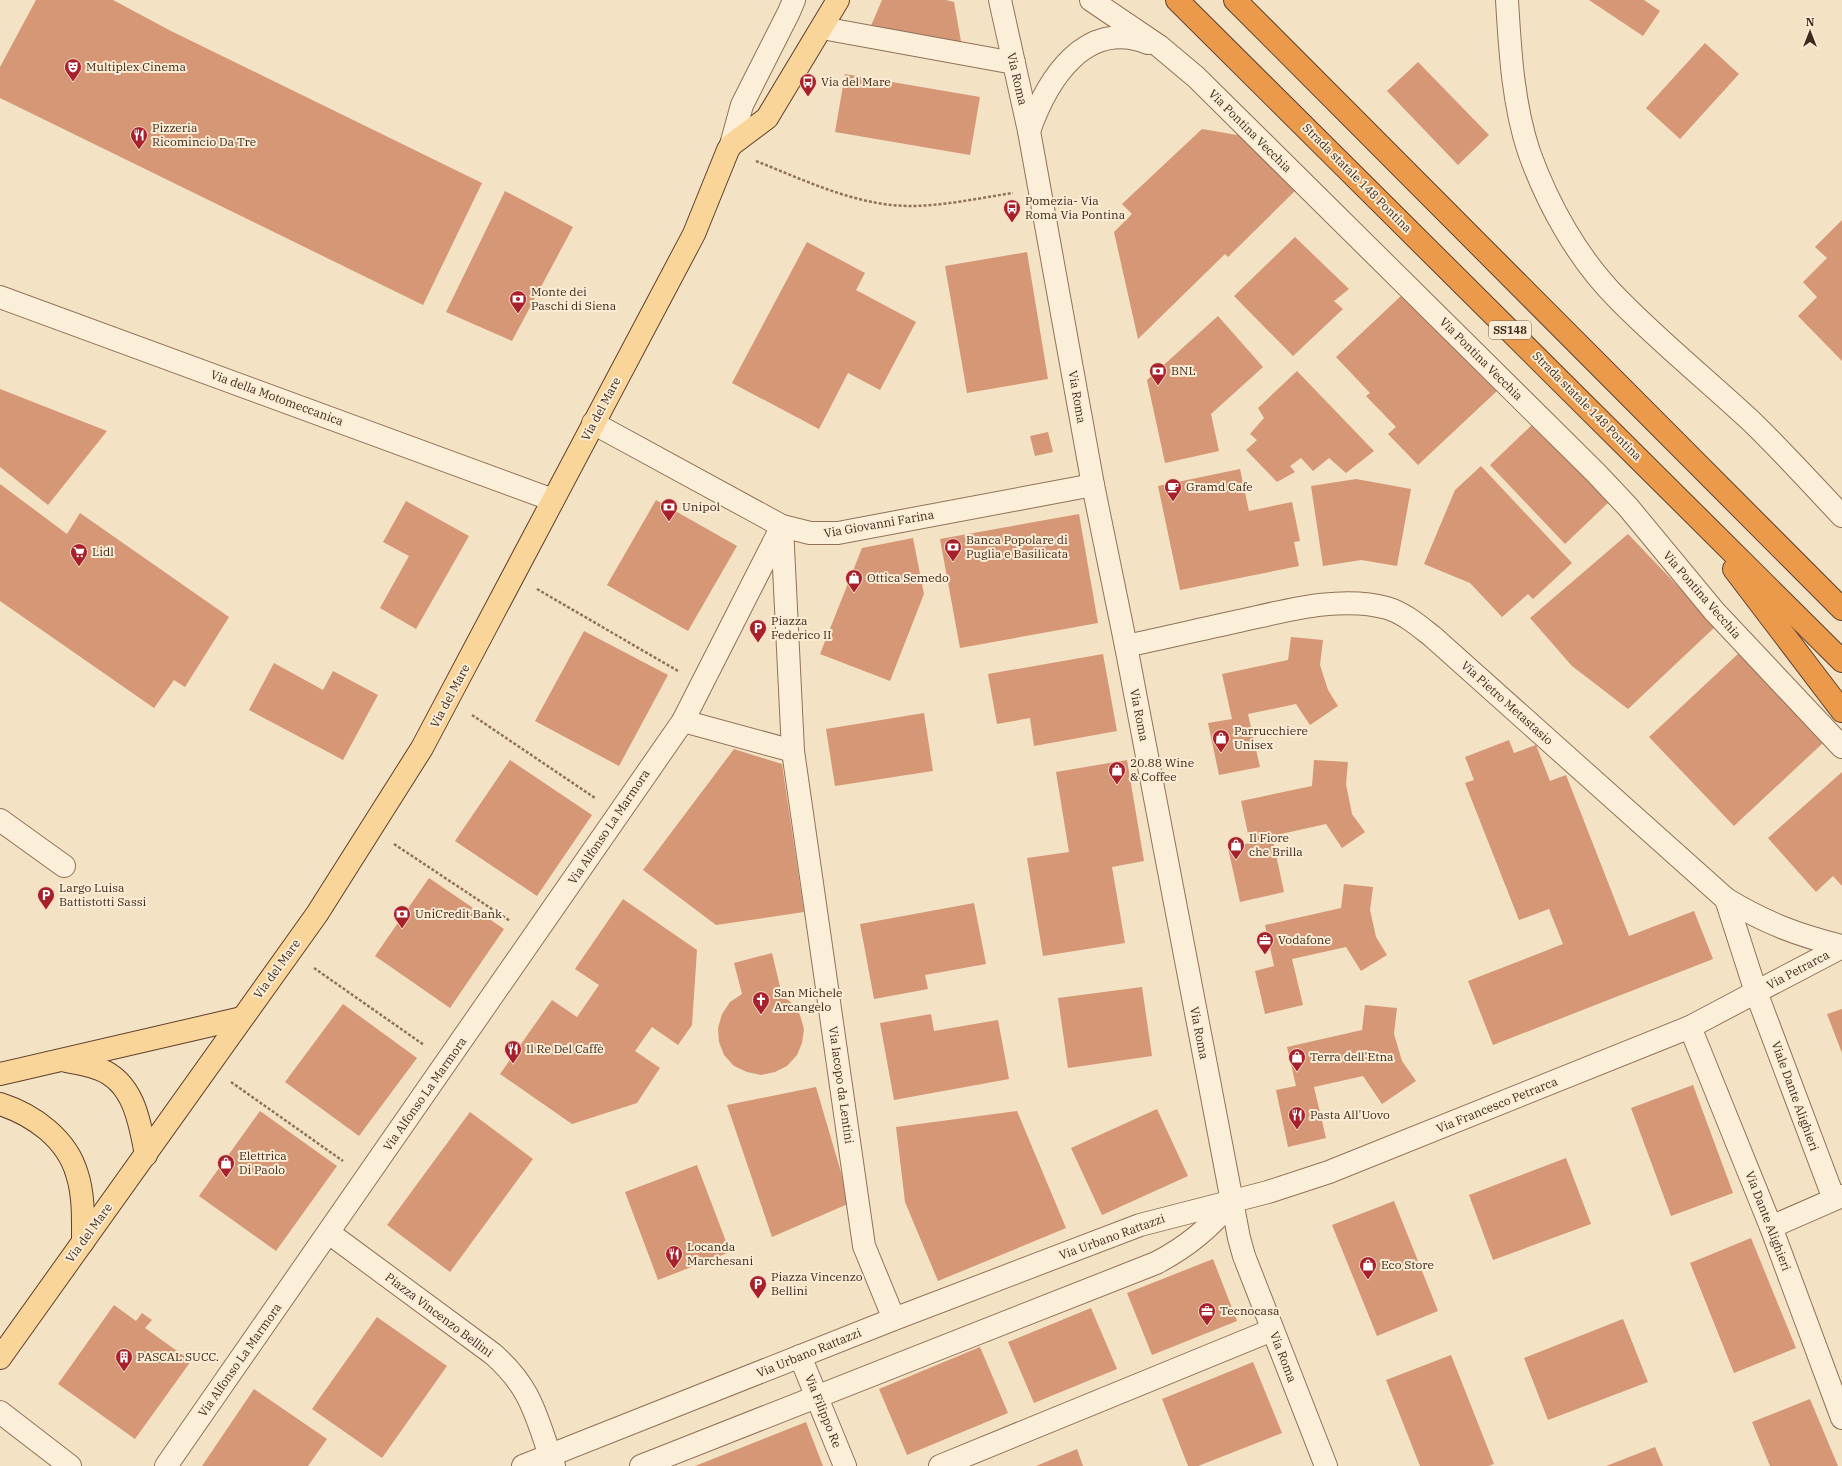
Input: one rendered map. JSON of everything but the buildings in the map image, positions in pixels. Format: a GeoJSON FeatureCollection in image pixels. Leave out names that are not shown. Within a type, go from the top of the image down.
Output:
{"type":"FeatureCollection","features":[{"type":"Feature","properties":{"kind":"highway","name":"Strada statale 148 Pontina"},"geometry":{"type":"LineString","coordinates":[[1177,0],[1842,661]]}},
{"type":"Feature","properties":{"kind":"highway","name":"SS148"},"geometry":{"type":"LineString","coordinates":[[1235,0],[1842,609]]}},
{"type":"Feature","properties":{"kind":"highway"},"geometry":{"type":"LineString","coordinates":[[1681,500],[1842,711]]}},
{"type":"Feature","properties":{"kind":"main road"},"geometry":{"type":"LineString","coordinates":[[729,148],[767,118],[838,0]]}},
{"type":"Feature","properties":{"kind":"main road","name":"Via del Mare"},"geometry":{"type":"LineString","coordinates":[[0,1358],[317,914],[422,748],[694,234],[729,148]]}},
{"type":"Feature","properties":{"kind":"main road"},"geometry":{"type":"LineString","coordinates":[[0,1074],[242,1018]]}},
{"type":"Feature","properties":{"kind":"main road"},"geometry":{"type":"LineString","coordinates":[[61,1060],[100,1069],[118,1080],[130,1096],[134,1106],[146,1155]]}},
{"type":"Feature","properties":{"kind":"main road"},"geometry":{"type":"LineString","coordinates":[[0,1104],[31,1117],[56,1139],[68,1153],[78,1176],[82,1208],[83,1242]]}},
{"type":"Feature","properties":{"kind":"street"},"geometry":{"type":"LineString","coordinates":[[729,148],[742,105],[794,0]]}},
{"type":"Feature","properties":{"kind":"street","name":"Via Roma"},"geometry":{"type":"LineString","coordinates":[[999,0],[1029,131],[1093,485],[1126,646],[1231,1202],[1244,1256],[1326,1466]]}},
{"type":"Feature","properties":{"kind":"street","name":"Via Pontina Vecchia"},"geometry":{"type":"LineString","coordinates":[[1091,0],[1174,58],[1208,88],[1596,473],[1628,507],[1714,611],[1842,747]]}},
{"type":"Feature","properties":{"kind":"street"},"geometry":{"type":"LineString","coordinates":[[1507,0],[1510,60],[1520,115],[1529,151],[1544,189],[1569,235],[1590,267],[1618,299],[1752,422],[1842,516]]}},
{"type":"Feature","properties":{"kind":"street"},"geometry":{"type":"LineString","coordinates":[[822,28],[1014,63]]}},
{"type":"Feature","properties":{"kind":"street"},"geometry":{"type":"LineString","coordinates":[[1029,131],[1038,106],[1054,79],[1076,55],[1094,43],[1116,37],[1134,38],[1153,45],[1174,58]]}},
{"type":"Feature","properties":{"kind":"street","name":"Via della Motomeccanica"},"geometry":{"type":"LineString","coordinates":[[0,297],[554,500]]}},
{"type":"Feature","properties":{"kind":"street","name":"Via Giovanni Farina"},"geometry":{"type":"LineString","coordinates":[[593,423],[782,526],[800,531],[830,534],[1093,485]]}},
{"type":"Feature","properties":{"kind":"street"},"geometry":{"type":"LineString","coordinates":[[782,526],[793,751],[683,721],[782,526]]}},
{"type":"Feature","properties":{"kind":"street","name":"Via Pietro Metastasio"},"geometry":{"type":"LineString","coordinates":[[1126,646],[1308,607],[1358,603],[1394,610],[1410,619],[1433,636],[1726,898],[1767,922],[1794,933],[1842,946]]}},
{"type":"Feature","properties":{"kind":"street","name":"Via Alfonso La Marmora"},"geometry":{"type":"LineString","coordinates":[[166,1466],[683,721]]}},
{"type":"Feature","properties":{"kind":"street","name":"Via Iacopo da Lentini"},"geometry":{"type":"LineString","coordinates":[[793,751],[864,1246],[894,1319]]}},
{"type":"Feature","properties":{"kind":"street"},"geometry":{"type":"LineString","coordinates":[[0,820],[64,866]]}},
{"type":"Feature","properties":{"kind":"street","name":"Via Petrarca"},"geometry":{"type":"LineString","coordinates":[[1726,898],[1756,992],[1842,946]]}},
{"type":"Feature","properties":{"kind":"street","name":"Via Francesco Petrarca"},"geometry":{"type":"LineString","coordinates":[[1231,1202],[1302,1182],[1329,1172],[1690,1027],[1756,992]]}},
{"type":"Feature","properties":{"kind":"street","name":"Viale Dante Alighieri"},"geometry":{"type":"LineString","coordinates":[[1756,992],[1838,1197]]}},
{"type":"Feature","properties":{"kind":"street","name":"Via Dante Alighieri"},"geometry":{"type":"LineString","coordinates":[[1690,1027],[1771,1227],[1842,1418]]}},
{"type":"Feature","properties":{"kind":"street"},"geometry":{"type":"LineString","coordinates":[[1771,1227],[1838,1197]]}},
{"type":"Feature","properties":{"kind":"street"},"geometry":{"type":"LineString","coordinates":[[641,1466],[1156,1263],[1182,1248],[1209,1226],[1231,1202]]}},
{"type":"Feature","properties":{"kind":"street","name":"Via Urbano Rattazzi"},"geometry":{"type":"LineString","coordinates":[[522,1466],[552,1461],[800,1356],[1140,1225],[1231,1202]]}},
{"type":"Feature","properties":{"kind":"street","name":"Piazza Vincenzo Bellini"},"geometry":{"type":"LineString","coordinates":[[329,1233],[494,1354],[508,1368],[520,1382],[532,1402],[552,1461]]}},
{"type":"Feature","properties":{"kind":"street"},"geometry":{"type":"LineString","coordinates":[[940,1466],[1272,1330]]}},
{"type":"Feature","properties":{"kind":"street","name":"Via Filippo Re"},"geometry":{"type":"LineString","coordinates":[[800,1356],[845,1466]]}},
{"type":"Feature","properties":{"kind":"street"},"geometry":{"type":"LineString","coordinates":[[0,1412],[70,1466]]}},
{"type":"Feature","properties":{"kind":"path"},"geometry":{"type":"LineString","coordinates":[[729,148],[843,193],[884,204],[911,206],[930,205],[1040,189]]}},
{"type":"Feature","properties":{"kind":"path"},"geometry":{"type":"LineString","coordinates":[[514,575],[701,685]]}},
{"type":"Feature","properties":{"kind":"path"},"geometry":{"type":"LineString","coordinates":[[448,700],[619,814]]}},
{"type":"Feature","properties":{"kind":"path"},"geometry":{"type":"LineString","coordinates":[[371,828],[534,937]]}},
{"type":"Feature","properties":{"kind":"path"},"geometry":{"type":"LineString","coordinates":[[290,951],[448,1061]]}},
{"type":"Feature","properties":{"kind":"path"},"geometry":{"type":"LineString","coordinates":[[208,1066],[367,1178]]}},
{"type":"Feature","properties":{"kind":"place","name":"Multiplex Cinema"},"geometry":{"type":"Point","coordinates":[73,82]}},
{"type":"Feature","properties":{"kind":"place","name":"Via del Mare"},"geometry":{"type":"Point","coordinates":[808,97]}},
{"type":"Feature","properties":{"kind":"place","name":"Pizzeria Ricomincio Da Tre"},"geometry":{"type":"Point","coordinates":[139,150]}},
{"type":"Feature","properties":{"kind":"place","name":"Pomezia- Via Roma Via Pontina"},"geometry":{"type":"Point","coordinates":[1012,223]}},
{"type":"Feature","properties":{"kind":"place","name":"Monte dei Paschi di Siena"},"geometry":{"type":"Point","coordinates":[518,314]}},
{"type":"Feature","properties":{"kind":"place","name":"BNL"},"geometry":{"type":"Point","coordinates":[1158,386]}},
{"type":"Feature","properties":{"kind":"place","name":"Gramd Cafe"},"geometry":{"type":"Point","coordinates":[1173,502]}},
{"type":"Feature","properties":{"kind":"place","name":"Unipol"},"geometry":{"type":"Point","coordinates":[669,522]}},
{"type":"Feature","properties":{"kind":"place","name":"Banca Popolare di Puglia e Basilicata"},"geometry":{"type":"Point","coordinates":[953,562]}},
{"type":"Feature","properties":{"kind":"place","name":"Lidl"},"geometry":{"type":"Point","coordinates":[79,567]}},
{"type":"Feature","properties":{"kind":"place","name":"Ottica Semedo"},"geometry":{"type":"Point","coordinates":[854,593]}},
{"type":"Feature","properties":{"kind":"place","name":"Piazza Federico II"},"geometry":{"type":"Point","coordinates":[758,643]}},
{"type":"Feature","properties":{"kind":"place","name":"Parrucchiere Unisex"},"geometry":{"type":"Point","coordinates":[1221,753]}},
{"type":"Feature","properties":{"kind":"place","name":"20.88 Wine & Coffee"},"geometry":{"type":"Point","coordinates":[1117,785]}},
{"type":"Feature","properties":{"kind":"place","name":"Il Fiore che Brilla"},"geometry":{"type":"Point","coordinates":[1236,860]}},
{"type":"Feature","properties":{"kind":"place","name":"Largo Luisa Battistotti Sassi"},"geometry":{"type":"Point","coordinates":[46,910]}},
{"type":"Feature","properties":{"kind":"place","name":"UniCredit Bank"},"geometry":{"type":"Point","coordinates":[402,929]}},
{"type":"Feature","properties":{"kind":"place","name":"Vodafone"},"geometry":{"type":"Point","coordinates":[1265,955]}},
{"type":"Feature","properties":{"kind":"place","name":"San Michele Arcangelo"},"geometry":{"type":"Point","coordinates":[761,1015]}},
{"type":"Feature","properties":{"kind":"place","name":"Il Re Del Caffè"},"geometry":{"type":"Point","coordinates":[513,1064]}},
{"type":"Feature","properties":{"kind":"place","name":"Terra dell'Etna"},"geometry":{"type":"Point","coordinates":[1297,1072]}},
{"type":"Feature","properties":{"kind":"place","name":"Pasta All'Uovo"},"geometry":{"type":"Point","coordinates":[1297,1130]}},
{"type":"Feature","properties":{"kind":"place","name":"Elettrica Di Paolo"},"geometry":{"type":"Point","coordinates":[226,1178]}},
{"type":"Feature","properties":{"kind":"place","name":"Locanda Marchesani"},"geometry":{"type":"Point","coordinates":[674,1269]}},
{"type":"Feature","properties":{"kind":"place","name":"Eco Store"},"geometry":{"type":"Point","coordinates":[1368,1280]}},
{"type":"Feature","properties":{"kind":"place","name":"Piazza Vincenzo Bellini"},"geometry":{"type":"Point","coordinates":[758,1299]}},
{"type":"Feature","properties":{"kind":"place","name":"Tecnocasa"},"geometry":{"type":"Point","coordinates":[1207,1326]}},
{"type":"Feature","properties":{"kind":"place","name":"PASCAL SUCC."},"geometry":{"type":"Point","coordinates":[124,1372]}}]}
